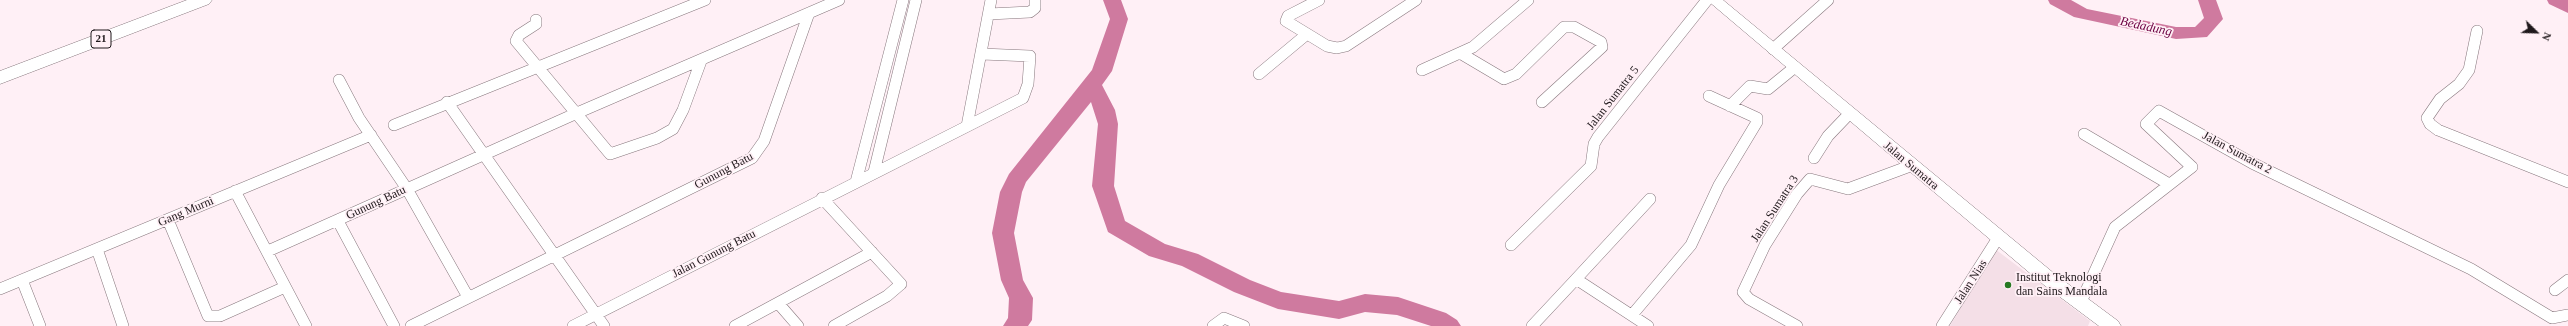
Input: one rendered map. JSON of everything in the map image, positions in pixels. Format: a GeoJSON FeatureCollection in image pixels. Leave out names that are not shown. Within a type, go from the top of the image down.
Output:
{"type":"FeatureCollection","features":[{"type":"Feature","properties":{"kind":"highway","name":"21"},"geometry":{"type":"LineString","coordinates":[[0,78],[203,0]]}},
{"type":"Feature","properties":{"kind":"main road","name":"Jalan Sumatra"},"geometry":{"type":"LineString","coordinates":[[1714,0],[1850,113],[1910,166],[2080,304],[2112,326]]}},
{"type":"Feature","properties":{"kind":"street"},"geometry":{"type":"LineString","coordinates":[[394,125],[447,102],[705,0]]}},
{"type":"Feature","properties":{"kind":"street","name":"Gunung Batu"},"geometry":{"type":"LineString","coordinates":[[268,251],[338,221],[483,154],[839,0]]}},
{"type":"Feature","properties":{"kind":"street"},"geometry":{"type":"LineString","coordinates":[[856,182],[903,0]]}},
{"type":"Feature","properties":{"kind":"street"},"geometry":{"type":"LineString","coordinates":[[874,172],[916,0]]}},
{"type":"Feature","properties":{"kind":"street"},"geometry":{"type":"LineString","coordinates":[[967,126],[982,54],[991,0]]}},
{"type":"Feature","properties":{"kind":"street"},"geometry":{"type":"LineString","coordinates":[[989,14],[1030,12],[1034,8],[1035,0]]}},
{"type":"Feature","properties":{"kind":"street"},"geometry":{"type":"LineString","coordinates":[[1319,0],[1286,17],[1288,23],[1332,48],[1342,48],[1416,0]]}},
{"type":"Feature","properties":{"kind":"street"},"geometry":{"type":"LineString","coordinates":[[1422,70],[1473,47],[1528,0]]}},
{"type":"Feature","properties":{"kind":"street","name":"Jalan Sumatra 5"},"geometry":{"type":"LineString","coordinates":[[1511,245],[1591,166],[1594,144],[1598,137],[1707,0]]}},
{"type":"Feature","properties":{"kind":"street"},"geometry":{"type":"LineString","coordinates":[[1774,50],[1828,0]]}},
{"type":"Feature","properties":{"kind":"street","name":"Gunung Batu"},"geometry":{"type":"LineString","coordinates":[[411,326],[729,170],[758,152],[809,13]]}},
{"type":"Feature","properties":{"kind":"street"},"geometry":{"type":"LineString","coordinates":[[900,15],[913,14]]}},
{"type":"Feature","properties":{"kind":"street"},"geometry":{"type":"LineString","coordinates":[[536,20],[534,26],[519,35],[516,41],[610,154],[657,138],[676,126],[701,61]]}},
{"type":"Feature","properties":{"kind":"street"},"geometry":{"type":"LineString","coordinates":[[1460,53],[1504,79],[1516,74],[1564,27],[1574,27],[1601,42],[1602,48],[1542,102]]}},
{"type":"Feature","properties":{"kind":"street"},"geometry":{"type":"LineString","coordinates":[[2477,31],[2469,70],[2459,84],[2440,99],[2428,118],[2430,124],[2438,130],[2568,182]]}},
{"type":"Feature","properties":{"kind":"street"},"geometry":{"type":"LineString","coordinates":[[1259,74],[1307,34]]}},
{"type":"Feature","properties":{"kind":"street"},"geometry":{"type":"LineString","coordinates":[[874,172],[1019,100],[1025,94],[1028,84],[1028,55],[982,54]]}},
{"type":"Feature","properties":{"kind":"street"},"geometry":{"type":"LineString","coordinates":[[1730,106],[1750,86],[1768,89],[1795,68]]}},
{"type":"Feature","properties":{"kind":"street"},"geometry":{"type":"LineString","coordinates":[[339,80],[359,118],[407,189],[468,297]]}},
{"type":"Feature","properties":{"kind":"street"},"geometry":{"type":"LineString","coordinates":[[1632,315],[1691,245],[1719,185],[1737,152],[1756,124],[1757,118],[1709,96]]}},
{"type":"Feature","properties":{"kind":"street"},"geometry":{"type":"LineString","coordinates":[[447,102],[556,254],[604,326]]}},
{"type":"Feature","properties":{"kind":"street","name":"Jalan Sumatra 2"},"geometry":{"type":"LineString","coordinates":[[2080,304],[2109,236],[2123,220],[2192,167],[2146,124],[2146,122],[2159,110],[2252,162],[2472,269],[2552,318],[2568,315]]}},
{"type":"Feature","properties":{"kind":"street"},"geometry":{"type":"LineString","coordinates":[[1814,158],[1828,136],[1850,113]]}},
{"type":"Feature","properties":{"kind":"street"},"geometry":{"type":"LineString","coordinates":[[2084,134],[2169,184]]}},
{"type":"Feature","properties":{"kind":"street","name":"Gang Murni"},"geometry":{"type":"LineString","coordinates":[[0,289],[371,135]]}},
{"type":"Feature","properties":{"kind":"street","name":"Jalan Sumatra 3"},"geometry":{"type":"LineString","coordinates":[[1797,326],[1745,296],[1745,284],[1776,226],[1808,180],[1820,180],[1848,189],[1910,166]]}},
{"type":"Feature","properties":{"kind":"street","name":"Jalan Gunung Batu"},"geometry":{"type":"LineString","coordinates":[[573,326],[874,172]]}},
{"type":"Feature","properties":{"kind":"street"},"geometry":{"type":"LineString","coordinates":[[235,191],[268,251],[306,326]]}},
{"type":"Feature","properties":{"kind":"street"},"geometry":{"type":"LineString","coordinates":[[822,198],[901,284],[887,296],[834,326]]}},
{"type":"Feature","properties":{"kind":"street"},"geometry":{"type":"LineString","coordinates":[[1532,326],[1650,199]]}},
{"type":"Feature","properties":{"kind":"street"},"geometry":{"type":"LineString","coordinates":[[168,220],[208,316],[220,316],[285,286]]}},
{"type":"Feature","properties":{"kind":"street"},"geometry":{"type":"LineString","coordinates":[[338,221],[394,326]]}},
{"type":"Feature","properties":{"kind":"street","name":"Jalan Nias"},"geometry":{"type":"LineString","coordinates":[[1942,326],[1998,238]]}},
{"type":"Feature","properties":{"kind":"street"},"geometry":{"type":"LineString","coordinates":[[96,249],[123,326]]}},
{"type":"Feature","properties":{"kind":"street"},"geometry":{"type":"LineString","coordinates":[[735,326],[872,252]]}},
{"type":"Feature","properties":{"kind":"street"},"geometry":{"type":"LineString","coordinates":[[1576,279],[1648,326]]}},
{"type":"Feature","properties":{"kind":"street"},"geometry":{"type":"LineString","coordinates":[[22,280],[40,326]]}},
{"type":"Feature","properties":{"kind":"street"},"geometry":{"type":"LineString","coordinates":[[2555,290],[2568,280]]}},
{"type":"Feature","properties":{"kind":"street"},"geometry":{"type":"LineString","coordinates":[[778,303],[798,326]]}},
{"type":"Feature","properties":{"kind":"street"},"geometry":{"type":"LineString","coordinates":[[1213,326],[1224,318],[1244,326]]}},
{"type":"Feature","properties":{"kind":"shaded area","name":"Institut Teknologi dan Sains Mandala"},"geometry":{"type":"Polygon","coordinates":[[[1995,249],[2090,321],[2088,326],[1950,326],[1995,249]]]}},
{"type":"Feature","properties":{"kind":"waterway"},"geometry":{"type":"LineString","coordinates":[[1092,85],[1102,71],[1119,19],[1112,0]]}},
{"type":"Feature","properties":{"kind":"waterway","name":"Bedadung"},"geometry":{"type":"LineString","coordinates":[[2057,0],[2081,13],[2176,33],[2200,33],[2214,19],[2207,0]]}},
{"type":"Feature","properties":{"kind":"waterway","name":"Bedadung"},"geometry":{"type":"LineString","coordinates":[[2556,0],[2568,7]]}},
{"type":"Feature","properties":{"kind":"waterway"},"geometry":{"type":"LineString","coordinates":[[1015,326],[1020,320],[1021,298],[1012,280],[1003,233],[1011,192],[1017,179],[1092,85]]}},
{"type":"Feature","properties":{"kind":"waterway"},"geometry":{"type":"LineString","coordinates":[[1092,85],[1105,110],[1108,124],[1103,186],[1116,226],[1157,250],[1190,260],[1242,286],[1278,300],[1339,310],[1365,303],[1398,306],[1438,319],[1449,326]]}},
{"type":"Feature","properties":{"kind":"place","name":"Institut Teknologi dan Sains Mandala"},"geometry":{"type":"Point","coordinates":[2008,285]}}]}
